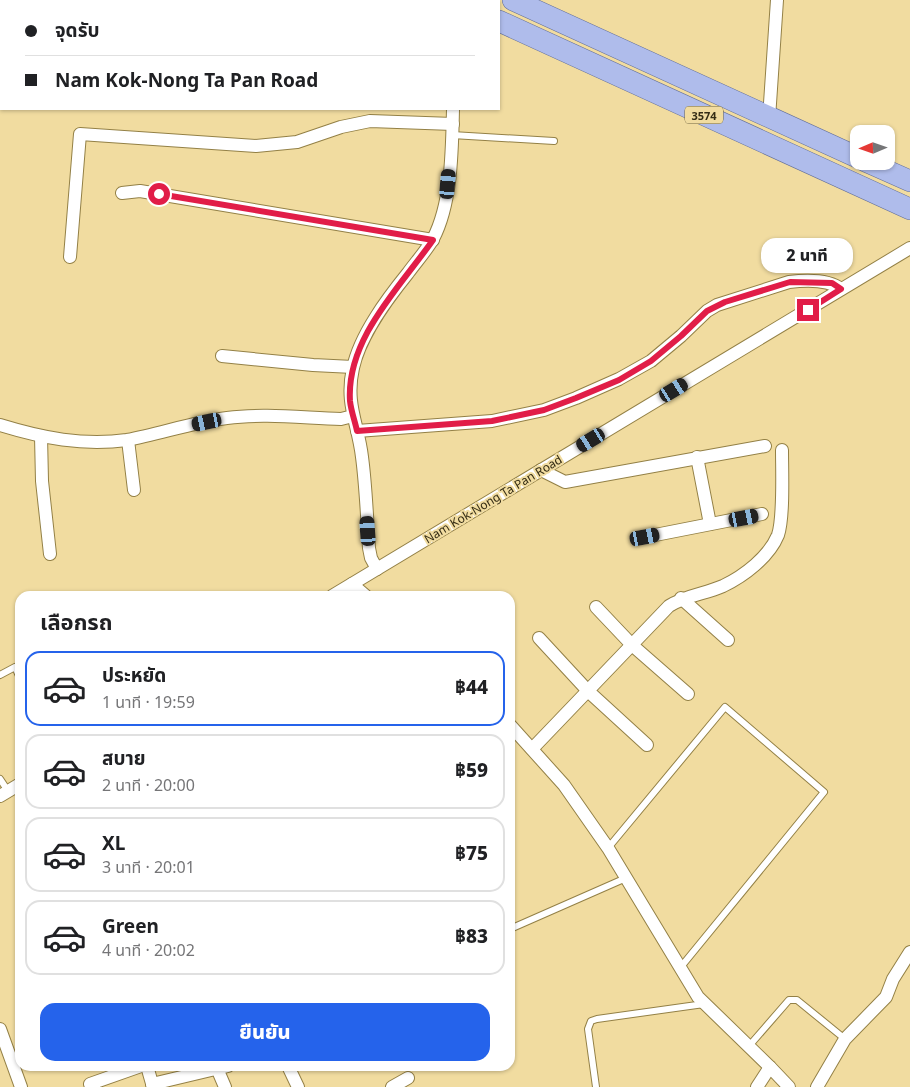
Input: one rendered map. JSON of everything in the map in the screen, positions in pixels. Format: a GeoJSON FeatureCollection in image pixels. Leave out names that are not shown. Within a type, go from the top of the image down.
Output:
{"type":"FeatureCollection","features":[{"type":"Feature","properties":{"kind":"main road","name":"3574"},"geometry":{"type":"LineString","coordinates":[[513,0],[850,154]]}},
{"type":"Feature","properties":{"kind":"main road","name":"3574"},"geometry":{"type":"LineString","coordinates":[[500,21],[910,209]]}},
{"type":"Feature","properties":{"kind":"main road"},"geometry":{"type":"LineString","coordinates":[[884,170],[910,182]]}},
{"type":"Feature","properties":{"kind":"street"},"geometry":{"type":"LineString","coordinates":[[769,118],[777,0]]}},
{"type":"Feature","properties":{"kind":"street"},"geometry":{"type":"LineString","coordinates":[[376,569],[369,548],[363,460],[353,416],[350,392],[353,367],[357,354],[379,311],[433,240],[444,207],[453,110]]}},
{"type":"Feature","properties":{"kind":"street"},"geometry":{"type":"LineString","coordinates":[[70,257],[80,134],[256,146],[297,142],[340,127],[370,121],[452,129]]}},
{"type":"Feature","properties":{"kind":"street"},"geometry":{"type":"LineString","coordinates":[[122,193],[140,191],[433,240]]}},
{"type":"Feature","properties":{"kind":"street","name":"Nam Kok-Nong Ta Pan Road"},"geometry":{"type":"LineString","coordinates":[[340,591],[910,248]]}},
{"type":"Feature","properties":{"kind":"street"},"geometry":{"type":"LineString","coordinates":[[357,431],[492,421],[544,410],[619,380],[651,361],[707,311],[725,302],[790,282],[832,283],[841,289]]}},
{"type":"Feature","properties":{"kind":"street"},"geometry":{"type":"LineString","coordinates":[[222,356],[353,367]]}},
{"type":"Feature","properties":{"kind":"street"},"geometry":{"type":"LineString","coordinates":[[0,425],[40,436],[84,443],[128,440],[227,418],[245,416],[341,419],[353,416]]}},
{"type":"Feature","properties":{"kind":"street"},"geometry":{"type":"LineString","coordinates":[[40,436],[42,481],[50,554]]}},
{"type":"Feature","properties":{"kind":"street"},"geometry":{"type":"LineString","coordinates":[[128,440],[134,490]]}},
{"type":"Feature","properties":{"kind":"street"},"geometry":{"type":"LineString","coordinates":[[541,470],[565,482],[765,446]]}},
{"type":"Feature","properties":{"kind":"street"},"geometry":{"type":"LineString","coordinates":[[532,749],[669,606],[681,598],[721,587],[735,580],[767,552],[778,534],[781,519],[782,450]]}},
{"type":"Feature","properties":{"kind":"street"},"geometry":{"type":"LineString","coordinates":[[697,457],[710,524]]}},
{"type":"Feature","properties":{"kind":"street"},"geometry":{"type":"LineString","coordinates":[[645,537],[762,514]]}},
{"type":"Feature","properties":{"kind":"street"},"geometry":{"type":"LineString","coordinates":[[352,584],[360,591]]}},
{"type":"Feature","properties":{"kind":"street"},"geometry":{"type":"LineString","coordinates":[[681,598],[728,640]]}},
{"type":"Feature","properties":{"kind":"street"},"geometry":{"type":"LineString","coordinates":[[596,607],[632,645],[688,694]]}},
{"type":"Feature","properties":{"kind":"street"},"geometry":{"type":"LineString","coordinates":[[538,638],[588,691],[647,745]]}},
{"type":"Feature","properties":{"kind":"street"},"geometry":{"type":"LineString","coordinates":[[515,730],[564,785],[608,848],[679,969],[704,1004],[789,1087]]}},
{"type":"Feature","properties":{"kind":"street"},"geometry":{"type":"LineString","coordinates":[[4,794],[15,787]]}},
{"type":"Feature","properties":{"kind":"street"},"geometry":{"type":"LineString","coordinates":[[817,1087],[845,1039],[886,997],[893,979],[910,952]]}},
{"type":"Feature","properties":{"kind":"street"},"geometry":{"type":"LineString","coordinates":[[0,1029],[15,1070]]}},
{"type":"Feature","properties":{"kind":"street"},"geometry":{"type":"LineString","coordinates":[[757,1087],[770,1067]]}},
{"type":"Feature","properties":{"kind":"street"},"geometry":{"type":"LineString","coordinates":[[15,1071],[21,1087]]}},
{"type":"Feature","properties":{"kind":"street"},"geometry":{"type":"LineString","coordinates":[[90,1084],[127,1071]]}},
{"type":"Feature","properties":{"kind":"street"},"geometry":{"type":"LineString","coordinates":[[148,1071],[153,1086],[206,1071]]}},
{"type":"Feature","properties":{"kind":"street"},"geometry":{"type":"LineString","coordinates":[[221,1071],[226,1087]]}},
{"type":"Feature","properties":{"kind":"street"},"geometry":{"type":"LineString","coordinates":[[292,1071],[298,1087]]}},
{"type":"Feature","properties":{"kind":"street"},"geometry":{"type":"LineString","coordinates":[[392,1087],[408,1078]]}},
{"type":"Feature","properties":{"kind":"lane"},"geometry":{"type":"LineString","coordinates":[[452,129],[554,141]]}},
{"type":"Feature","properties":{"kind":"lane"},"geometry":{"type":"LineString","coordinates":[[0,675],[15,667]]}},
{"type":"Feature","properties":{"kind":"lane"},"geometry":{"type":"LineString","coordinates":[[608,848],[725,707],[824,792],[679,969]]}},
{"type":"Feature","properties":{"kind":"lane"},"geometry":{"type":"LineString","coordinates":[[0,779],[4,794]]}},
{"type":"Feature","properties":{"kind":"lane"},"geometry":{"type":"LineString","coordinates":[[515,927],[626,878]]}},
{"type":"Feature","properties":{"kind":"lane"},"geometry":{"type":"LineString","coordinates":[[749,1046],[789,1000],[797,1000],[845,1039]]}},
{"type":"Feature","properties":{"kind":"lane"},"geometry":{"type":"LineString","coordinates":[[596,1087],[588,1029],[591,1022],[597,1019],[704,1004]]}},
{"type":"Feature","properties":{"kind":"route"},"geometry":{"type":"LineString","coordinates":[[159,194],[433,240],[379,311],[357,354],[353,367],[350,392],[350,403],[357,431],[492,421],[544,410],[619,380],[651,361],[716,305],[790,282],[832,283],[841,289],[808,310]]}}]}
